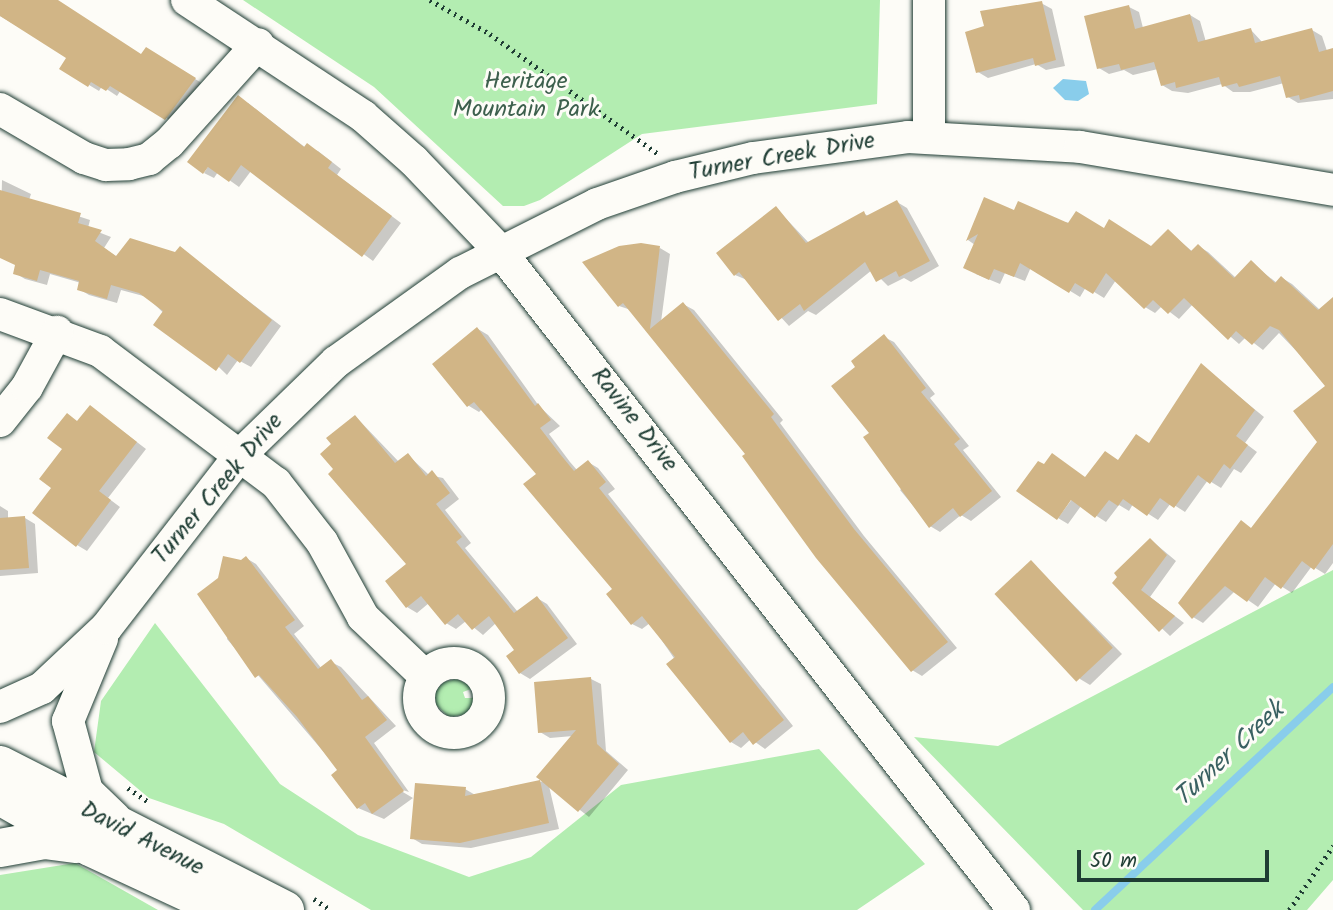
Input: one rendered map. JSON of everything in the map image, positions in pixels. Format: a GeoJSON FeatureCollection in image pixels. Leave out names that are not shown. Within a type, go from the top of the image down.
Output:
{"type":"FeatureCollection","features":[{"type":"Feature","properties":{"kind":"main road","name":"David Avenue"},"geometry":{"type":"LineString","coordinates":[[1,776],[131,834],[285,910]]}},
{"type":"Feature","properties":{"kind":"main road","name":"David Avenue"},"geometry":{"type":"LineString","coordinates":[[1,776],[90,846],[226,910]]}},
{"type":"Feature","properties":{"kind":"main road"},"geometry":{"type":"LineString","coordinates":[[0,848],[44,840],[90,846]]}},
{"type":"Feature","properties":{"kind":"street","name":"Ravine Drive"},"geometry":{"type":"LineString","coordinates":[[187,0],[258,44],[389,138],[500,251],[1014,910]]}},
{"type":"Feature","properties":{"kind":"street"},"geometry":{"type":"LineString","coordinates":[[929,0],[929,137]]}},
{"type":"Feature","properties":{"kind":"street"},"geometry":{"type":"LineString","coordinates":[[0,109],[84,158],[106,165],[129,164],[149,159],[169,143],[258,44]]}},
{"type":"Feature","properties":{"kind":"street","name":"Turner Creek Drive"},"geometry":{"type":"LineString","coordinates":[[106,628],[240,455],[294,400],[367,337],[439,286],[500,251],[597,204],[686,174],[816,146],[929,137],[1080,147],[1333,190]]}},
{"type":"Feature","properties":{"kind":"street"},"geometry":{"type":"LineString","coordinates":[[0,314],[57,332],[100,351],[276,483],[322,542],[363,617],[426,677]]}},
{"type":"Feature","properties":{"kind":"street"},"geometry":{"type":"LineString","coordinates":[[0,421],[27,387],[57,332]]}},
{"type":"Feature","properties":{"kind":"street"},"geometry":{"type":"LineString","coordinates":[[0,708],[42,688],[106,628]]}},
{"type":"Feature","properties":{"kind":"street"},"geometry":{"type":"LineString","coordinates":[[106,628],[68,721],[87,791],[131,834]]}},
{"type":"Feature","properties":{"kind":"path"},"geometry":{"type":"LineString","coordinates":[[430,0],[490,34],[662,157]]}},
{"type":"Feature","properties":{"kind":"path"},"geometry":{"type":"LineString","coordinates":[[1289,910],[1333,846]]}},
{"type":"Feature","properties":{"kind":"green space","name":"Heritage Mountain Park"},"geometry":{"type":"Polygon","coordinates":[[[243,0],[880,0],[877,104],[642,134],[540,200],[524,206],[503,206],[374,87],[243,0]]]}},
{"type":"Feature","properties":{"kind":"green space"},"geometry":{"type":"Polygon","coordinates":[[[1333,570],[1333,880],[1307,910],[1083,910],[914,737],[998,746],[1333,570]]]}},
{"type":"Feature","properties":{"kind":"green space"},"geometry":{"type":"Polygon","coordinates":[[[155,623],[280,784],[358,835],[469,877],[531,857],[621,785],[819,749],[925,864],[857,910],[371,910],[224,824],[149,798],[94,752],[101,701],[155,623]]]}},
{"type":"Feature","properties":{"kind":"green space"},"geometry":{"type":"Polygon","coordinates":[[[457,679],[469,685],[471,689],[463,692],[465,698],[473,698],[473,704],[466,714],[449,717],[436,705],[435,692],[444,682],[457,679]]]}},
{"type":"Feature","properties":{"kind":"green space"},"geometry":{"type":"Polygon","coordinates":[[[75,863],[158,910],[0,910],[0,875],[75,863]]]}},
{"type":"Feature","properties":{"kind":"water"},"geometry":{"type":"Polygon","coordinates":[[[1063,79],[1086,81],[1089,94],[1078,101],[1065,100],[1053,88],[1063,79]]]}},
{"type":"Feature","properties":{"kind":"building"},"geometry":{"type":"Polygon","coordinates":[[[0,0],[58,0],[141,54],[146,47],[196,78],[165,120],[110,86],[106,91],[91,82],[88,87],[59,69],[66,58],[0,16],[0,0]]]}},
{"type":"Feature","properties":{"kind":"building"},"geometry":{"type":"Polygon","coordinates":[[[1042,1],[1056,60],[1035,66],[1033,58],[976,73],[965,32],[984,26],[980,11],[1042,1]]]}},
{"type":"Feature","properties":{"kind":"building"},"geometry":{"type":"Polygon","coordinates":[[[1129,5],[1135,29],[1190,14],[1198,42],[1251,28],[1255,43],[1312,28],[1319,52],[1333,48],[1333,91],[1300,100],[1299,95],[1286,98],[1280,76],[1239,87],[1237,83],[1222,87],[1219,77],[1176,88],[1175,82],[1161,86],[1154,62],[1121,70],[1119,64],[1097,69],[1084,16],[1129,5]]]}},
{"type":"Feature","properties":{"kind":"building"},"geometry":{"type":"Polygon","coordinates":[[[238,95],[304,147],[307,143],[332,162],[328,168],[392,216],[362,257],[241,165],[229,182],[208,167],[203,174],[187,162],[238,95]]]}},
{"type":"Feature","properties":{"kind":"building"},"geometry":{"type":"Polygon","coordinates":[[[0,190],[81,213],[78,223],[102,230],[95,241],[116,256],[130,238],[175,252],[180,246],[272,320],[240,363],[228,354],[216,371],[153,325],[163,311],[139,293],[111,285],[107,299],[77,290],[79,281],[40,270],[37,281],[13,274],[15,265],[0,258],[0,190]]]}},
{"type":"Feature","properties":{"kind":"building"},"geometry":{"type":"Polygon","coordinates":[[[984,197],[1014,210],[1018,201],[1068,223],[1076,211],[1104,228],[1109,219],[1151,246],[1168,229],[1191,251],[1198,244],[1234,278],[1251,260],[1275,283],[1281,276],[1318,310],[1333,297],[1333,544],[1314,570],[1302,561],[1281,589],[1265,577],[1247,602],[1225,586],[1192,619],[1178,603],[1241,520],[1251,528],[1317,442],[1293,411],[1325,386],[1279,330],[1270,326],[1252,345],[1236,331],[1228,340],[1184,298],[1168,314],[1153,300],[1144,309],[1106,273],[1093,294],[1075,283],[1069,293],[1020,263],[1014,277],[994,269],[989,280],[963,268],[978,234],[966,241],[984,197]]]}},
{"type":"Feature","properties":{"kind":"building"},"geometry":{"type":"Polygon","coordinates":[[[897,200],[930,261],[899,277],[896,271],[876,282],[865,262],[804,311],[800,304],[778,321],[739,272],[734,276],[716,253],[776,206],[806,243],[864,211],[866,216],[897,200]]]}},
{"type":"Feature","properties":{"kind":"building"},"geometry":{"type":"Polygon","coordinates":[[[641,243],[660,246],[650,329],[683,302],[774,414],[771,417],[854,529],[948,642],[911,672],[816,558],[742,456],[745,454],[623,303],[618,307],[582,262],[619,246],[641,243]]]}},
{"type":"Feature","properties":{"kind":"building"},"geometry":{"type":"Polygon","coordinates":[[[477,327],[535,406],[538,403],[551,420],[540,428],[560,454],[574,471],[588,460],[606,482],[599,488],[784,720],[753,745],[743,732],[730,743],[666,664],[675,657],[642,616],[631,625],[606,594],[612,589],[523,484],[536,474],[474,402],[467,407],[432,364],[477,327]]]}},
{"type":"Feature","properties":{"kind":"building"},"geometry":{"type":"Polygon","coordinates":[[[884,334],[926,388],[921,392],[960,439],[954,444],[992,491],[960,517],[953,508],[929,528],[863,437],[869,433],[831,386],[855,367],[851,361],[884,334]]]}},
{"type":"Feature","properties":{"kind":"building"},"geometry":{"type":"Polygon","coordinates":[[[1201,363],[1255,410],[1236,436],[1248,445],[1230,469],[1224,464],[1210,484],[1198,475],[1174,508],[1160,498],[1147,516],[1123,499],[1118,506],[1109,500],[1095,518],[1071,500],[1057,520],[1016,491],[1038,461],[1044,464],[1052,453],[1085,477],[1105,451],[1118,460],[1136,434],[1149,443],[1201,363]]]}},
{"type":"Feature","properties":{"kind":"building"},"geometry":{"type":"Polygon","coordinates":[[[90,405],[137,442],[99,491],[111,500],[76,547],[32,513],[51,488],[39,479],[62,449],[47,438],[67,413],[77,421],[90,405]]]}},
{"type":"Feature","properties":{"kind":"building"},"geometry":{"type":"Polygon","coordinates":[[[355,415],[395,463],[408,453],[426,476],[432,470],[450,493],[436,504],[462,537],[456,542],[514,613],[537,596],[568,638],[519,674],[506,656],[514,650],[489,616],[472,630],[458,614],[445,625],[421,596],[406,608],[385,581],[406,564],[328,474],[333,469],[320,454],[331,444],[326,438],[355,415]]]}},
{"type":"Feature","properties":{"kind":"building"},"geometry":{"type":"Polygon","coordinates":[[[25,516],[29,568],[0,570],[0,518],[25,516]]]}},
{"type":"Feature","properties":{"kind":"building"},"geometry":{"type":"Polygon","coordinates":[[[1150,538],[1167,555],[1141,590],[1175,616],[1159,632],[1112,583],[1117,577],[1114,573],[1150,538]]]}},
{"type":"Feature","properties":{"kind":"building"},"geometry":{"type":"Polygon","coordinates":[[[223,556],[241,560],[246,556],[295,620],[285,627],[318,669],[331,659],[362,700],[368,696],[387,720],[365,737],[404,791],[372,814],[365,803],[357,809],[331,775],[337,770],[297,717],[259,675],[255,678],[197,594],[218,578],[223,556]]]}},
{"type":"Feature","properties":{"kind":"building"},"geometry":{"type":"Polygon","coordinates":[[[1031,560],[1113,648],[1076,682],[994,594],[1031,560]]]}},
{"type":"Feature","properties":{"kind":"building"},"geometry":{"type":"Polygon","coordinates":[[[591,677],[597,744],[619,764],[578,812],[536,777],[576,730],[538,733],[534,682],[591,677]]]}},
{"type":"Feature","properties":{"kind":"building"},"geometry":{"type":"Polygon","coordinates":[[[540,780],[549,823],[460,843],[410,839],[415,783],[466,787],[465,796],[540,780]]]}},
{"type":"Feature","properties":{"kind":"waterway","name":"Turner Creek"},"geometry":{"type":"LineString","coordinates":[[1095,910],[1333,687]]}}]}
